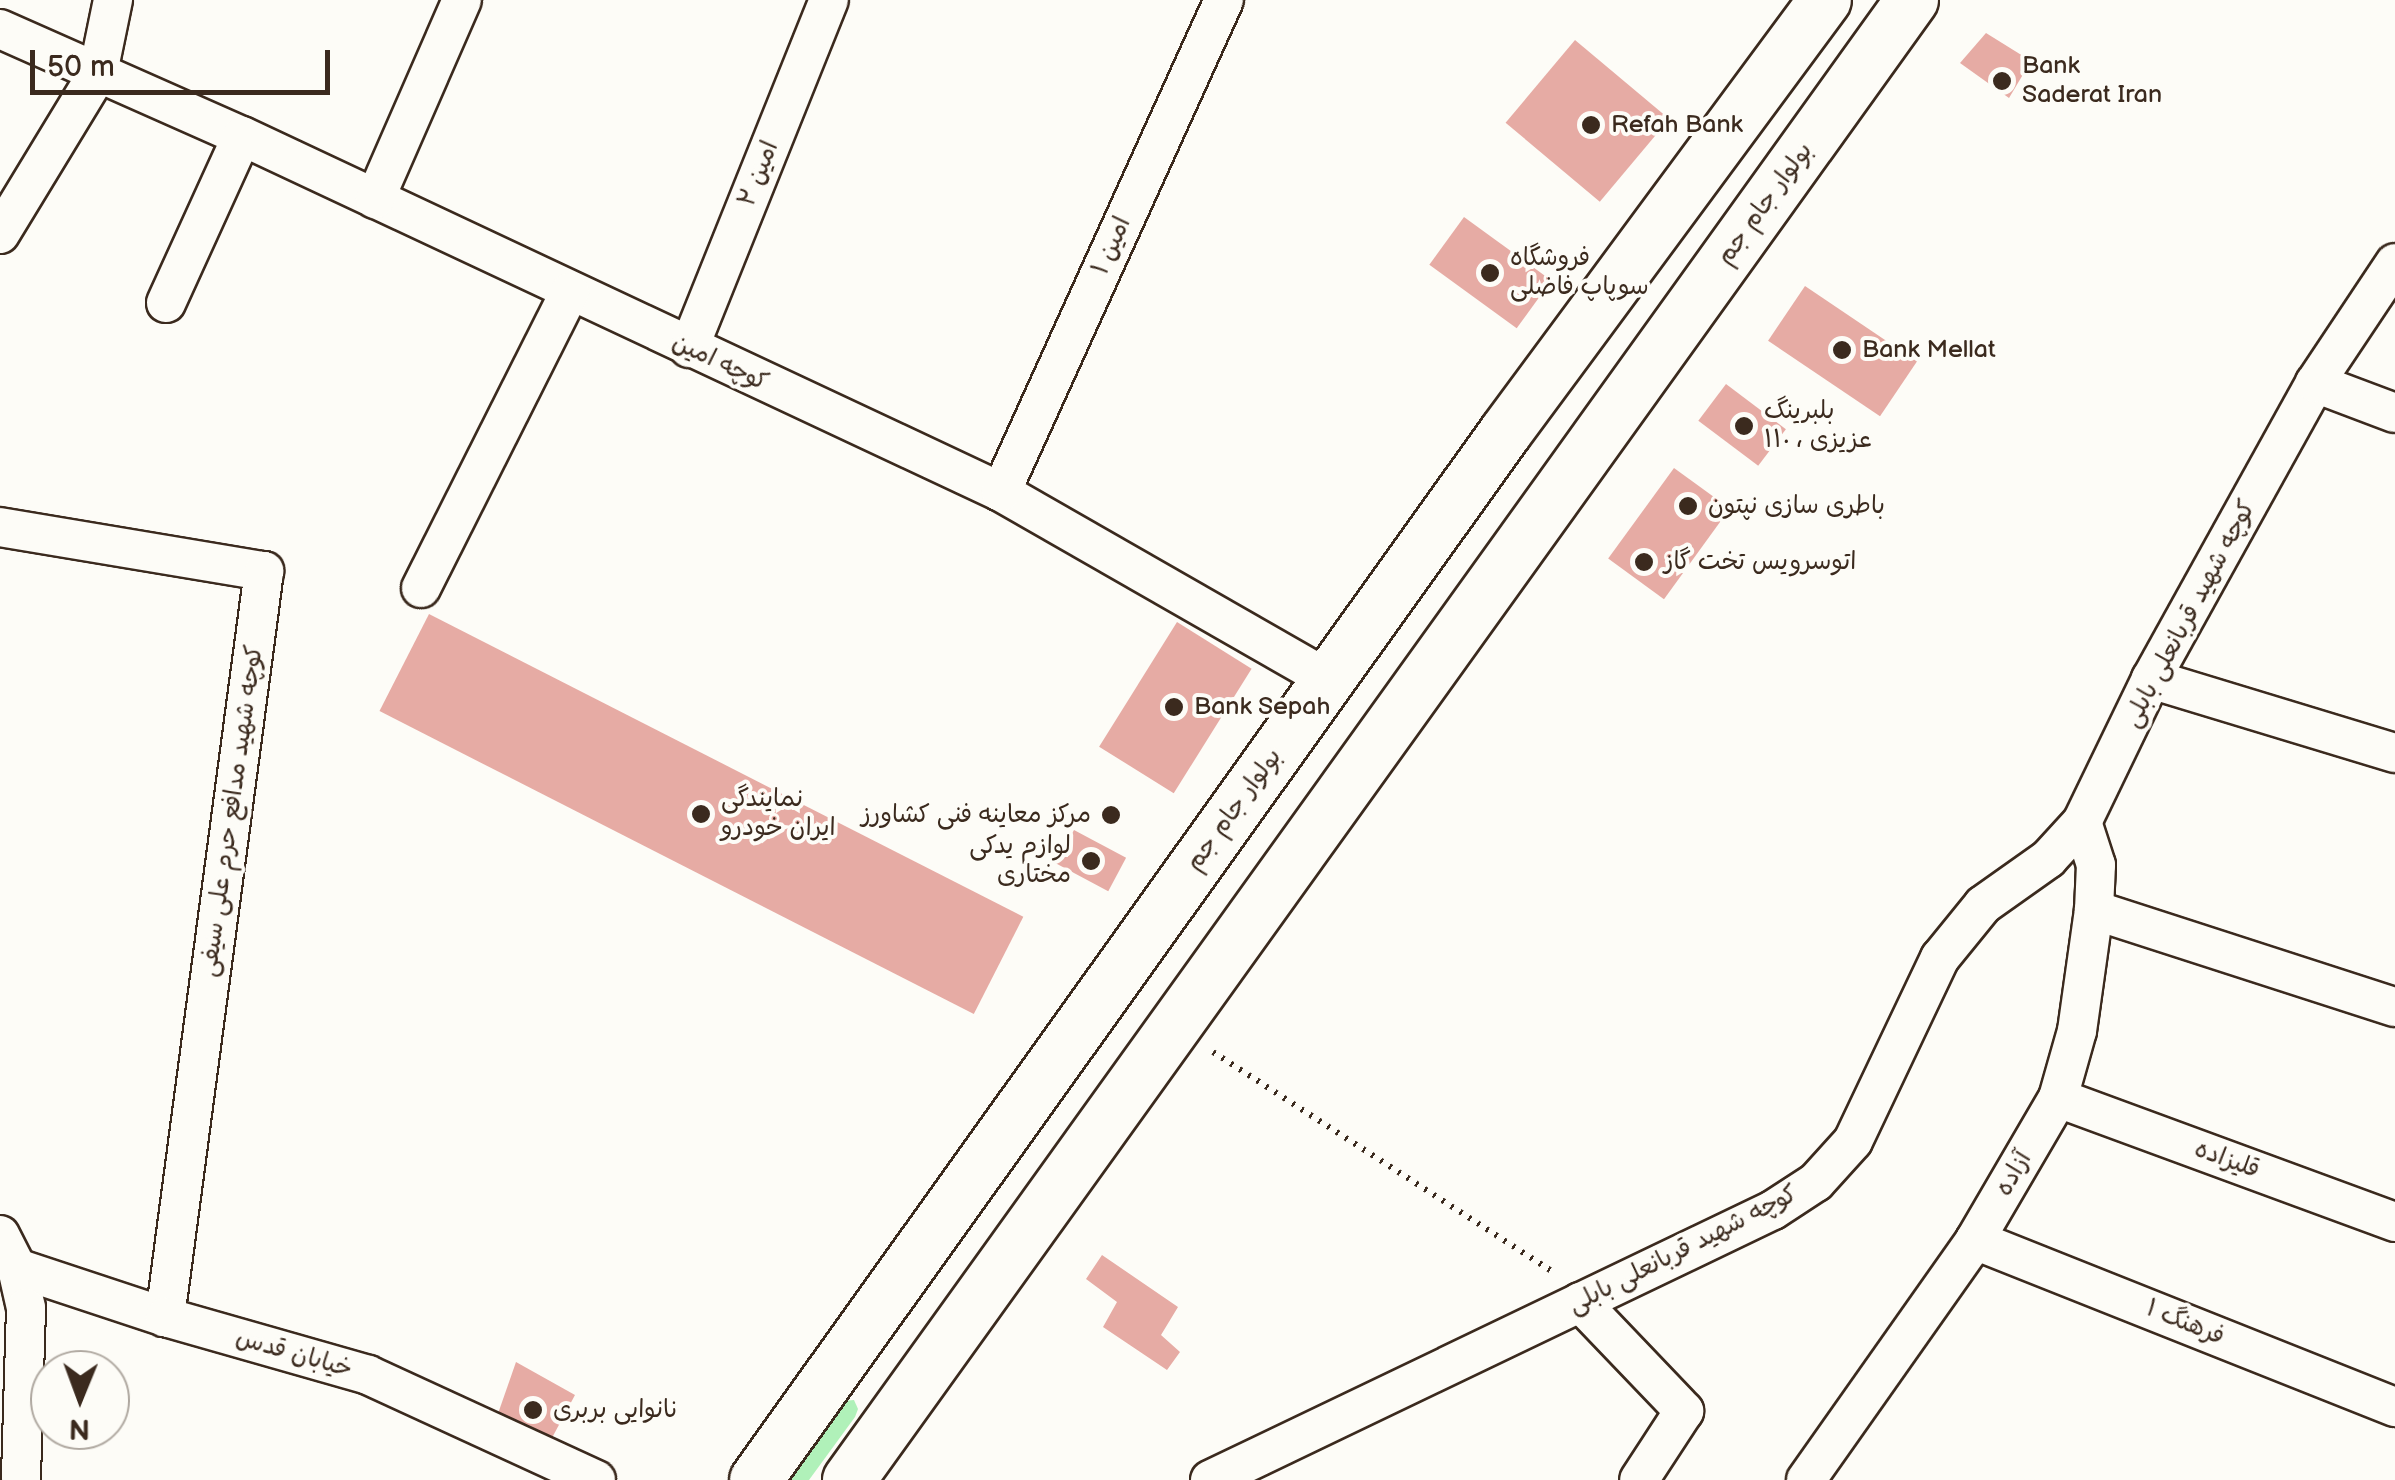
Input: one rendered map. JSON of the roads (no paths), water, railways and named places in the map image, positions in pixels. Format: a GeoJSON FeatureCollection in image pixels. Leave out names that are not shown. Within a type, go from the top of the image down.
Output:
{"type":"FeatureCollection","features":[{"type":"Feature","properties":{"kind":"main road","name":"بولوار جام جم"},"geometry":{"type":"LineString","coordinates":[[756,1480],[1328,680],[1825,0]]}},
{"type":"Feature","properties":{"kind":"main road","name":"بولوار جام جم"},"geometry":{"type":"LineString","coordinates":[[849,1480],[1891,8]]}},
{"type":"Feature","properties":{"kind":"main road"},"geometry":{"type":"LineString","coordinates":[[867,1320],[931,1364]]}},
{"type":"Feature","properties":{"kind":"street"},"geometry":{"type":"LineString","coordinates":[[0,234],[98,73],[112,0]]}},
{"type":"Feature","properties":{"kind":"street"},"geometry":{"type":"LineString","coordinates":[[375,199],[462,0]]}},
{"type":"Feature","properties":{"kind":"street","name":"امین ۲"},"geometry":{"type":"LineString","coordinates":[[689,348],[829,0]]}},
{"type":"Feature","properties":{"kind":"street","name":"امین ۱"},"geometry":{"type":"LineString","coordinates":[[1001,492],[1224,0]]}},
{"type":"Feature","properties":{"kind":"street","name":"کوچه امین"},"geometry":{"type":"LineString","coordinates":[[0,29],[242,136],[1001,492],[1328,680]]}},
{"type":"Feature","properties":{"kind":"street"},"geometry":{"type":"LineString","coordinates":[[166,303],[242,136]]}},
{"type":"Feature","properties":{"kind":"street","name":"کوچه شهید قربانعلی بابلی"},"geometry":{"type":"LineString","coordinates":[[1210,1480],[1773,1210],[1816,1182],[1853,1140],[1940,958],[1983,904],[2048,859],[2082,822],[2151,679],[2315,384],[2395,264]]}},
{"type":"Feature","properties":{"kind":"street"},"geometry":{"type":"LineString","coordinates":[[421,588],[570,292]]}},
{"type":"Feature","properties":{"kind":"street"},"geometry":{"type":"LineString","coordinates":[[2315,384],[2395,413]]}},
{"type":"Feature","properties":{"kind":"street","name":"کوچه شهید مدافع حرم علی سیفی"},"geometry":{"type":"LineString","coordinates":[[0,527],[264,571],[164,1318]]}},
{"type":"Feature","properties":{"kind":"street"},"geometry":{"type":"LineString","coordinates":[[2151,679],[2395,753]]}},
{"type":"Feature","properties":{"kind":"street","name":"آزاده"},"geometry":{"type":"LineString","coordinates":[[1816,1477],[1975,1240],[2058,1098],[2077,1031],[2094,910],[2096,866],[2082,822]]}},
{"type":"Feature","properties":{"kind":"street"},"geometry":{"type":"LineString","coordinates":[[2094,910],[2395,1007]]}},
{"type":"Feature","properties":{"kind":"street","name":"قلیزاده"},"geometry":{"type":"LineString","coordinates":[[2058,1098],[2395,1222]]}},
{"type":"Feature","properties":{"kind":"street"},"geometry":{"type":"LineString","coordinates":[[0,1235],[18,1268],[26,1308],[21,1480]]}},
{"type":"Feature","properties":{"kind":"street","name":"فرهنگ ۱"},"geometry":{"type":"LineString","coordinates":[[1975,1240],[2395,1407]]}},
{"type":"Feature","properties":{"kind":"street","name":"خیابان قدس"},"geometry":{"type":"LineString","coordinates":[[18,1268],[164,1318],[368,1376],[596,1480]]}},
{"type":"Feature","properties":{"kind":"street"},"geometry":{"type":"LineString","coordinates":[[1584,1299],[1684,1411],[1639,1480]]}},
{"type":"Feature","properties":{"kind":"place","name":"Bank Saderat Iran"},"geometry":{"type":"Point","coordinates":[2002,81]}},
{"type":"Feature","properties":{"kind":"place","name":"Refah Bank"},"geometry":{"type":"Point","coordinates":[1591,125]}},
{"type":"Feature","properties":{"kind":"place","name":"فروشگاه سوپاپ فاضلی"},"geometry":{"type":"Point","coordinates":[1490,273]}},
{"type":"Feature","properties":{"kind":"place","name":"Bank Mellat"},"geometry":{"type":"Point","coordinates":[1842,350]}},
{"type":"Feature","properties":{"kind":"place","name":"بلبرینگ ۱۱۰ ، عزیزی"},"geometry":{"type":"Point","coordinates":[1744,426]}},
{"type":"Feature","properties":{"kind":"place","name":"باطری سازی نپتون"},"geometry":{"type":"Point","coordinates":[1688,506]}},
{"type":"Feature","properties":{"kind":"place","name":"اتوسرویس تخت گاز"},"geometry":{"type":"Point","coordinates":[1644,562]}},
{"type":"Feature","properties":{"kind":"place","name":"Bank Sepah"},"geometry":{"type":"Point","coordinates":[1174,707]}},
{"type":"Feature","properties":{"kind":"place","name":"نمایندگی ایران خودرو"},"geometry":{"type":"Point","coordinates":[701,814]}},
{"type":"Feature","properties":{"kind":"place","name":"مرکز معاینه فنی کشاورز"},"geometry":{"type":"Point","coordinates":[1111,815]}},
{"type":"Feature","properties":{"kind":"place","name":"لوازم یدکی مختاری"},"geometry":{"type":"Point","coordinates":[1091,861]}},
{"type":"Feature","properties":{"kind":"place","name":"نانوایی بربری"},"geometry":{"type":"Point","coordinates":[533,1410]}}]}
